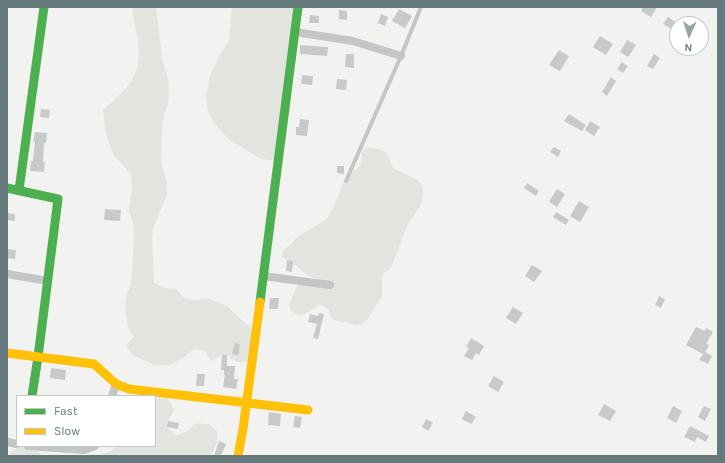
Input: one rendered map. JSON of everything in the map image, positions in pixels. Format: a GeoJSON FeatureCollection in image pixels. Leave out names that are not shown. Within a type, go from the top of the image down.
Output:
{"type":"FeatureCollection","features":[{"type":"Feature","properties":{"kind":"street"},"geometry":{"type":"LineString","coordinates":[[18,190],[44,7]]}},
{"type":"Feature","properties":{"kind":"street"},"geometry":{"type":"LineString","coordinates":[[238,456],[247,403],[298,7]]}},
{"type":"Feature","properties":{"kind":"street"},"geometry":{"type":"LineString","coordinates":[[295,32],[353,41],[401,56]]}},
{"type":"Feature","properties":{"kind":"street"},"geometry":{"type":"LineString","coordinates":[[7,188],[58,199],[32,395]]}},
{"type":"Feature","properties":{"kind":"street"},"geometry":{"type":"LineString","coordinates":[[7,274],[48,281]]}},
{"type":"Feature","properties":{"kind":"street"},"geometry":{"type":"LineString","coordinates":[[263,276],[330,285]]}},
{"type":"Feature","properties":{"kind":"street"},"geometry":{"type":"LineString","coordinates":[[7,353],[94,364],[116,384],[129,389],[308,410]]}},
{"type":"Feature","properties":{"kind":"street"},"geometry":{"type":"LineString","coordinates":[[112,395],[116,384]]}},
{"type":"Feature","properties":{"kind":"street"},"geometry":{"type":"LineString","coordinates":[[42,447],[84,450],[92,447]]}},
{"type":"Feature","properties":{"kind":"lane"},"geometry":{"type":"LineString","coordinates":[[346,181],[421,7]]}},
{"type":"Feature","properties":{"kind":"shaded area"},"geometry":{"type":"Polygon","coordinates":[[[132,7],[156,7],[162,57],[168,79],[168,104],[162,127],[161,161],[167,183],[167,195],[153,228],[154,283],[165,288],[176,289],[184,298],[195,300],[207,298],[227,306],[253,330],[249,361],[237,362],[227,355],[222,355],[211,361],[205,351],[194,349],[180,360],[169,365],[155,365],[132,355],[126,345],[134,337],[128,327],[125,307],[126,296],[131,284],[134,234],[133,223],[129,211],[132,187],[131,175],[114,156],[106,134],[103,110],[126,88],[134,75],[137,66],[139,57],[132,7]]]}},
{"type":"Feature","properties":{"kind":"shaded area"},"geometry":{"type":"Polygon","coordinates":[[[232,7],[304,7],[294,41],[290,111],[284,136],[273,160],[261,159],[228,139],[213,121],[208,110],[206,98],[210,75],[221,53],[229,42],[232,7]]]}},
{"type":"Feature","properties":{"kind":"shaded area"},"geometry":{"type":"Polygon","coordinates":[[[370,147],[384,151],[388,155],[393,168],[416,179],[423,188],[420,206],[406,228],[392,266],[384,273],[382,278],[382,296],[367,320],[362,324],[355,325],[334,320],[328,309],[321,305],[304,314],[297,314],[289,307],[298,285],[310,284],[315,288],[318,280],[307,275],[298,267],[282,257],[283,251],[300,235],[327,219],[333,209],[342,185],[349,175],[359,167],[363,150],[370,147]]]}},
{"type":"Feature","properties":{"kind":"shaded area"},"geometry":{"type":"Polygon","coordinates":[[[158,398],[169,399],[174,410],[168,421],[167,427],[176,436],[188,431],[196,423],[209,424],[217,431],[217,442],[212,454],[205,456],[97,456],[109,452],[116,447],[156,447],[156,399],[158,398]]]}},
{"type":"Feature","properties":{"kind":"shaded area"},"geometry":{"type":"Polygon","coordinates":[[[20,447],[37,447],[41,456],[9,456],[11,451],[20,447]]]}},
{"type":"Feature","properties":{"kind":"building"},"geometry":{"type":"Polygon","coordinates":[[[643,7],[657,7],[651,17],[641,11],[643,7]]]}},
{"type":"Feature","properties":{"kind":"building"},"geometry":{"type":"Polygon","coordinates":[[[399,9],[412,16],[405,28],[392,21],[399,9]]]}},
{"type":"Feature","properties":{"kind":"building"},"geometry":{"type":"Polygon","coordinates":[[[339,10],[347,11],[347,20],[339,19],[339,10]]]}},
{"type":"Feature","properties":{"kind":"building"},"geometry":{"type":"Polygon","coordinates":[[[381,14],[388,17],[385,26],[378,23],[381,14]]]}},
{"type":"Feature","properties":{"kind":"building"},"geometry":{"type":"Polygon","coordinates":[[[310,15],[319,16],[319,23],[309,23],[310,15]]]}},
{"type":"Feature","properties":{"kind":"building"},"geometry":{"type":"Polygon","coordinates":[[[668,17],[669,18],[669,27],[663,24],[668,17]]]}},
{"type":"Feature","properties":{"kind":"building"},"geometry":{"type":"Polygon","coordinates":[[[600,36],[613,44],[606,55],[593,47],[600,36]]]}},
{"type":"Feature","properties":{"kind":"building"},"geometry":{"type":"Polygon","coordinates":[[[627,40],[636,45],[628,57],[620,52],[627,40]]]}},
{"type":"Feature","properties":{"kind":"building"},"geometry":{"type":"Polygon","coordinates":[[[300,45],[328,47],[327,56],[300,54],[300,45]]]}},
{"type":"Feature","properties":{"kind":"building"},"geometry":{"type":"Polygon","coordinates":[[[559,50],[569,56],[560,71],[549,65],[559,50]]]}},
{"type":"Feature","properties":{"kind":"building"},"geometry":{"type":"Polygon","coordinates":[[[346,54],[354,54],[354,68],[345,67],[346,54]]]}},
{"type":"Feature","properties":{"kind":"building"},"geometry":{"type":"Polygon","coordinates":[[[654,54],[660,58],[653,69],[647,66],[654,54]]]}},
{"type":"Feature","properties":{"kind":"building"},"geometry":{"type":"Polygon","coordinates":[[[622,62],[628,66],[623,73],[617,69],[622,62]]]}},
{"type":"Feature","properties":{"kind":"building"},"geometry":{"type":"Polygon","coordinates":[[[302,75],[313,76],[312,85],[301,84],[302,75]]]}},
{"type":"Feature","properties":{"kind":"building"},"geometry":{"type":"Polygon","coordinates":[[[611,77],[616,81],[607,96],[602,92],[611,77]]]}},
{"type":"Feature","properties":{"kind":"building"},"geometry":{"type":"Polygon","coordinates":[[[337,79],[347,80],[346,90],[336,89],[337,79]]]}},
{"type":"Feature","properties":{"kind":"building"},"geometry":{"type":"Polygon","coordinates":[[[41,109],[50,110],[49,118],[40,117],[41,109]]]}},
{"type":"Feature","properties":{"kind":"building"},"geometry":{"type":"Polygon","coordinates":[[[569,114],[586,125],[582,131],[564,121],[569,114]]]}},
{"type":"Feature","properties":{"kind":"building"},"geometry":{"type":"Polygon","coordinates":[[[300,119],[309,120],[307,136],[296,135],[296,127],[299,127],[300,119]]]}},
{"type":"Feature","properties":{"kind":"building"},"geometry":{"type":"Polygon","coordinates":[[[590,121],[600,127],[594,136],[585,130],[590,121]]]}},
{"type":"Feature","properties":{"kind":"building"},"geometry":{"type":"Polygon","coordinates":[[[35,132],[47,133],[46,143],[44,143],[44,172],[30,171],[31,161],[33,161],[35,142],[33,142],[35,132]]]}},
{"type":"Feature","properties":{"kind":"building"},"geometry":{"type":"Polygon","coordinates":[[[554,147],[561,151],[558,157],[550,152],[554,147]]]}},
{"type":"Feature","properties":{"kind":"building"},"geometry":{"type":"Polygon","coordinates":[[[337,166],[344,166],[344,174],[337,173],[337,166]]]}},
{"type":"Feature","properties":{"kind":"building"},"geometry":{"type":"Polygon","coordinates":[[[527,183],[539,191],[536,196],[524,188],[527,183]]]}},
{"type":"Feature","properties":{"kind":"building"},"geometry":{"type":"Polygon","coordinates":[[[557,189],[565,194],[557,207],[549,202],[557,189]]]}},
{"type":"Feature","properties":{"kind":"building"},"geometry":{"type":"Polygon","coordinates":[[[579,201],[589,207],[580,222],[570,216],[579,201]]]}},
{"type":"Feature","properties":{"kind":"building"},"geometry":{"type":"Polygon","coordinates":[[[105,209],[121,210],[120,221],[104,220],[105,209]]]}},
{"type":"Feature","properties":{"kind":"building"},"geometry":{"type":"Polygon","coordinates":[[[556,212],[569,220],[566,225],[553,217],[556,212]]]}},
{"type":"Feature","properties":{"kind":"building"},"geometry":{"type":"Polygon","coordinates":[[[7,213],[15,214],[15,221],[7,220],[7,213]]]}},
{"type":"Feature","properties":{"kind":"building"},"geometry":{"type":"Polygon","coordinates":[[[7,249],[16,250],[15,259],[7,258],[7,249]]]}},
{"type":"Feature","properties":{"kind":"building"},"geometry":{"type":"Polygon","coordinates":[[[287,260],[293,261],[292,272],[286,271],[287,260]]]}},
{"type":"Feature","properties":{"kind":"building"},"geometry":{"type":"Polygon","coordinates":[[[532,265],[542,271],[534,282],[525,276],[532,265]]]}},
{"type":"Feature","properties":{"kind":"building"},"geometry":{"type":"Polygon","coordinates":[[[659,296],[665,299],[661,308],[655,305],[659,296]]]}},
{"type":"Feature","properties":{"kind":"building"},"geometry":{"type":"Polygon","coordinates":[[[270,298],[279,298],[278,309],[269,309],[270,298]]]}},
{"type":"Feature","properties":{"kind":"building"},"geometry":{"type":"Polygon","coordinates":[[[513,307],[523,313],[516,324],[506,318],[513,307]]]}},
{"type":"Feature","properties":{"kind":"building"},"geometry":{"type":"Polygon","coordinates":[[[319,313],[324,314],[318,339],[313,338],[317,324],[308,322],[310,314],[318,316],[319,313]]]}},
{"type":"Feature","properties":{"kind":"building"},"geometry":{"type":"Polygon","coordinates":[[[696,327],[705,331],[706,328],[713,332],[706,344],[709,345],[705,352],[712,356],[708,364],[699,360],[703,354],[686,345],[696,327]]]}},
{"type":"Feature","properties":{"kind":"building"},"geometry":{"type":"Polygon","coordinates":[[[471,338],[484,346],[479,355],[476,353],[472,360],[464,356],[469,348],[466,347],[471,338]]]}},
{"type":"Feature","properties":{"kind":"building"},"geometry":{"type":"Polygon","coordinates":[[[235,343],[240,344],[238,355],[232,354],[235,343]]]}},
{"type":"Feature","properties":{"kind":"building"},"geometry":{"type":"Polygon","coordinates":[[[222,355],[227,355],[227,366],[235,366],[234,379],[238,379],[236,389],[223,387],[225,375],[224,370],[221,370],[222,355]]]}},
{"type":"Feature","properties":{"kind":"building"},"geometry":{"type":"Polygon","coordinates":[[[51,368],[66,370],[65,380],[50,378],[51,368]]]}},
{"type":"Feature","properties":{"kind":"building"},"geometry":{"type":"Polygon","coordinates":[[[197,374],[205,374],[204,386],[196,386],[197,374]]]}},
{"type":"Feature","properties":{"kind":"building"},"geometry":{"type":"Polygon","coordinates":[[[494,376],[504,382],[498,392],[488,386],[494,376]]]}},
{"type":"Feature","properties":{"kind":"building"},"geometry":{"type":"Polygon","coordinates":[[[604,404],[616,411],[610,421],[598,415],[604,404]]]}},
{"type":"Feature","properties":{"kind":"building"},"geometry":{"type":"Polygon","coordinates":[[[673,406],[682,411],[676,423],[667,418],[673,406]]]}},
{"type":"Feature","properties":{"kind":"building"},"geometry":{"type":"Polygon","coordinates":[[[704,406],[711,409],[705,421],[698,417],[704,406]]]}},
{"type":"Feature","properties":{"kind":"building"},"geometry":{"type":"Polygon","coordinates":[[[466,411],[476,417],[471,424],[462,419],[466,411]]]}},
{"type":"Feature","properties":{"kind":"building"},"geometry":{"type":"Polygon","coordinates":[[[269,412],[281,414],[280,426],[268,425],[269,412]]]}},
{"type":"Feature","properties":{"kind":"building"},"geometry":{"type":"Polygon","coordinates":[[[295,416],[302,417],[300,428],[293,427],[295,416]]]}},
{"type":"Feature","properties":{"kind":"building"},"geometry":{"type":"Polygon","coordinates":[[[426,419],[433,423],[428,431],[422,427],[426,419]]]}},
{"type":"Feature","properties":{"kind":"building"},"geometry":{"type":"Polygon","coordinates":[[[168,421],[179,423],[178,429],[167,427],[168,421]]]}},
{"type":"Feature","properties":{"kind":"building"},"geometry":{"type":"Polygon","coordinates":[[[690,426],[709,436],[706,442],[697,437],[695,442],[684,437],[690,426]]]}},
{"type":"Feature","properties":{"kind":"building"},"geometry":{"type":"Polygon","coordinates":[[[219,441],[226,444],[221,456],[214,456],[219,441]]]}},
{"type":"Feature","properties":{"kind":"traffic: fast"},"geometry":{"type":"LineString","coordinates":[[19,190],[44,7]]}},
{"type":"Feature","properties":{"kind":"traffic: fast"},"geometry":{"type":"LineString","coordinates":[[260,302],[298,7]]}},
{"type":"Feature","properties":{"kind":"traffic: fast"},"geometry":{"type":"LineString","coordinates":[[7,188],[58,199],[32,395]]}},
{"type":"Feature","properties":{"kind":"traffic: slow"},"geometry":{"type":"LineString","coordinates":[[238,456],[260,302]]}},
{"type":"Feature","properties":{"kind":"traffic: slow"},"geometry":{"type":"LineString","coordinates":[[7,353],[94,364],[116,384],[129,389],[308,410]]}}]}
